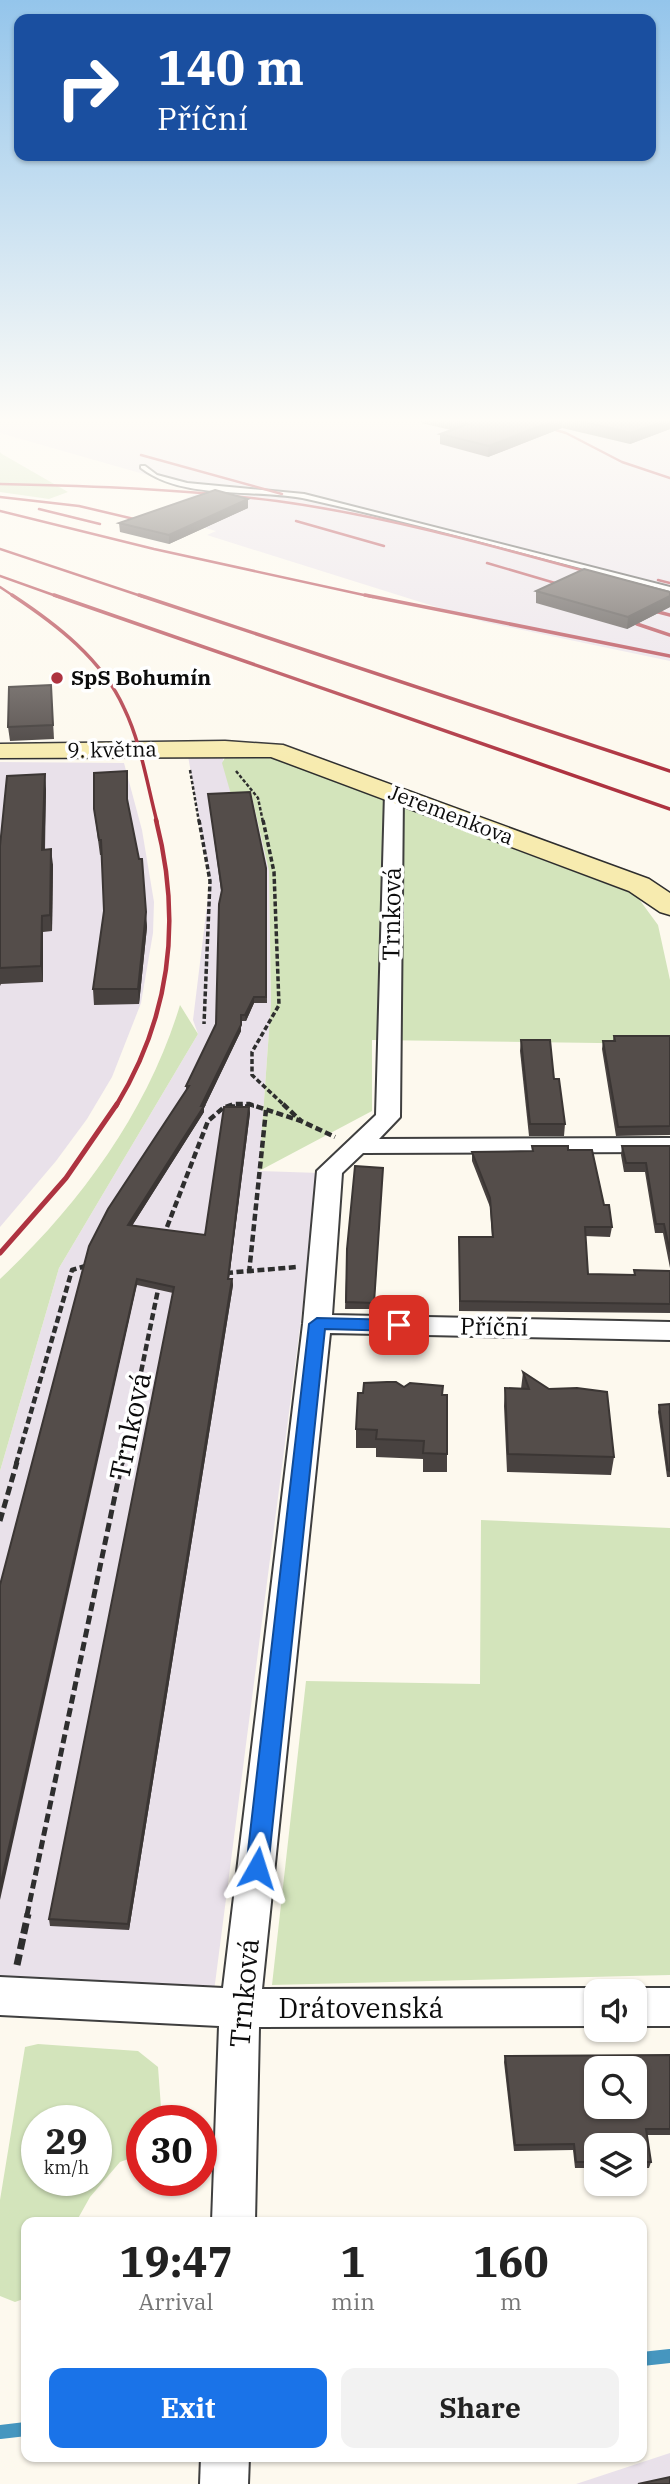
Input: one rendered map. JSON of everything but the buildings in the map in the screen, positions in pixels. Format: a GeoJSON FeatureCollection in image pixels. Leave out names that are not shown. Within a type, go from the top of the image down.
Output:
{"type":"FeatureCollection","features":[{"type":"Feature","properties":{"kind":"street","name":"9. května"},"geometry":{"type":"LineString","coordinates":[[0,751],[206,748]]}},
{"type":"Feature","properties":{"kind":"street","name":"Jeremenkova"},"geometry":{"type":"LineString","coordinates":[[206,748],[283,752],[639,885],[670,906]]}},
{"type":"Feature","properties":{"kind":"street","name":"Trnková"},"geometry":{"type":"LineString","coordinates":[[233,2217],[240,2008],[317,1324],[330,1171],[388,1117],[394,793]]}},
{"type":"Feature","properties":{"kind":"street"},"geometry":{"type":"LineString","coordinates":[[355,1146],[670,1145]]}},
{"type":"Feature","properties":{"kind":"street","name":"Příční"},"geometry":{"type":"LineString","coordinates":[[317,1324],[670,1331]]}},
{"type":"Feature","properties":{"kind":"street","name":"Drátovenská"},"geometry":{"type":"LineString","coordinates":[[5,1997],[240,2008],[584,2007]]}},
{"type":"Feature","properties":{"kind":"street"},"geometry":{"type":"LineString","coordinates":[[647,2007],[670,2007]]}},
{"type":"Feature","properties":{"kind":"street"},"geometry":{"type":"LineString","coordinates":[[224,2484],[225,2462]]}},
{"type":"Feature","properties":{"kind":"lane"},"geometry":{"type":"LineString","coordinates":[[449,533],[670,589]]}},
{"type":"Feature","properties":{"kind":"path"},"geometry":{"type":"LineString","coordinates":[[204,1024],[210,881],[206,748]]}},
{"type":"Feature","properties":{"kind":"path"},"geometry":{"type":"LineString","coordinates":[[206,748],[245,779],[258,798],[274,872],[279,1004],[252,1052],[252,1075],[300,1121]]}},
{"type":"Feature","properties":{"kind":"path"},"geometry":{"type":"LineString","coordinates":[[167,1227],[208,1121],[223,1108],[234,1104],[249,1104],[300,1121],[355,1146]]}},
{"type":"Feature","properties":{"kind":"path"},"geometry":{"type":"LineString","coordinates":[[249,1273],[267,1110]]}},
{"type":"Feature","properties":{"kind":"path"},"geometry":{"type":"LineString","coordinates":[[224,1273],[249,1273],[322,1263]]}},
{"type":"Feature","properties":{"kind":"path"},"geometry":{"type":"LineString","coordinates":[[0,1521],[72,1270],[94,1264]]}},
{"type":"Feature","properties":{"kind":"path","name":"Trnková"},"geometry":{"type":"LineString","coordinates":[[5,1997],[160,1280]]}},
{"type":"Feature","properties":{"kind":"shaded area"},"geometry":{"type":"Polygon","coordinates":[[[670,533],[670,661],[484,622],[207,535],[670,533]]]}},
{"type":"Feature","properties":{"kind":"shaded area"},"geometry":{"type":"Polygon","coordinates":[[[222,755],[232,798],[252,797],[269,871],[271,1003],[259,1171],[320,1173],[212,2007],[0,1997],[0,1471],[59,1268],[198,1034],[193,1020],[210,881],[188,756],[222,755]]]}},
{"type":"Feature","properties":{"kind":"shaded area"},"geometry":{"type":"Polygon","coordinates":[[[0,762],[124,763],[142,830],[154,902],[153,933],[141,1003],[112,1077],[87,1119],[56,1161],[0,1227],[0,762]]]}},
{"type":"Feature","properties":{"kind":"shaded area"},"geometry":{"type":"Polygon","coordinates":[[[670,2453],[670,2484],[576,2484],[647,2462],[670,2453]]]}},
{"type":"Feature","properties":{"kind":"green space"},"geometry":{"type":"Polygon","coordinates":[[[226,756],[273,758],[636,895],[658,925],[670,980],[670,1044],[372,1040],[372,1111],[259,1171],[271,1003],[269,871],[252,797],[232,798],[222,763],[226,756]]]}},
{"type":"Feature","properties":{"kind":"green space"},"geometry":{"type":"Polygon","coordinates":[[[180,1005],[198,1034],[59,1268],[0,1471],[0,1279],[57,1219],[108,1154],[150,1082],[180,1005]]]}},
{"type":"Feature","properties":{"kind":"green space"},"geometry":{"type":"Polygon","coordinates":[[[481,1520],[670,1528],[670,1975],[272,1985],[306,1681],[480,1684],[481,1520]]]}},
{"type":"Feature","properties":{"kind":"green space"},"geometry":{"type":"Polygon","coordinates":[[[38,2044],[138,2051],[158,2067],[161,2105],[126,2105],[126,2160],[120,2162],[112,2171],[112,2105],[21,2105],[21,2196],[91,2196],[79,2217],[21,2217],[21,2300],[15,2302],[0,2296],[0,2200],[25,2047],[38,2044]]]}},
{"type":"Feature","properties":{"kind":"waterway"},"geometry":{"type":"LineString","coordinates":[[647,2358],[670,2356]]}},
{"type":"Feature","properties":{"kind":"waterway"},"geometry":{"type":"LineString","coordinates":[[0,2432],[21,2430]]}},
{"type":"Feature","properties":{"kind":"railway"},"geometry":{"type":"LineString","coordinates":[[89,533],[373,597]]}},
{"type":"Feature","properties":{"kind":"railway"},"geometry":{"type":"LineString","coordinates":[[338,533],[384,546]]}},
{"type":"Feature","properties":{"kind":"railway"},"geometry":{"type":"LineString","coordinates":[[439,533],[599,575]]}},
{"type":"Feature","properties":{"kind":"railway"},"geometry":{"type":"LineString","coordinates":[[0,549],[144,597]]}},
{"type":"Feature","properties":{"kind":"railway"},"geometry":{"type":"LineString","coordinates":[[487,563],[572,588]]}},
{"type":"Feature","properties":{"kind":"railway"},"geometry":{"type":"LineString","coordinates":[[0,576],[59,597]]}},
{"type":"Feature","properties":{"kind":"railway"},"geometry":{"type":"LineString","coordinates":[[658,580],[670,583]]}},
{"type":"Feature","properties":{"kind":"railway"},"geometry":{"type":"LineString","coordinates":[[0,587],[12,595]]}},
{"type":"Feature","properties":{"kind":"railway"},"geometry":{"type":"LineString","coordinates":[[12,595],[76,644],[115,690],[135,735],[157,822]]}},
{"type":"Feature","properties":{"kind":"railway"},"geometry":{"type":"LineString","coordinates":[[54,595],[670,809]]}},
{"type":"Feature","properties":{"kind":"railway"},"geometry":{"type":"LineString","coordinates":[[139,595],[670,771]]}},
{"type":"Feature","properties":{"kind":"railway"},"geometry":{"type":"LineString","coordinates":[[365,595],[670,656]]}},
{"type":"Feature","properties":{"kind":"railway"},"geometry":{"type":"LineString","coordinates":[[643,608],[670,615]]}},
{"type":"Feature","properties":{"kind":"railway"},"geometry":{"type":"LineString","coordinates":[[637,624],[670,635]]}},
{"type":"Feature","properties":{"kind":"railway"},"geometry":{"type":"LineString","coordinates":[[116,1106],[135,1072],[149,1038],[160,1003],[166,967],[168,895],[156,820]]}},
{"type":"Feature","properties":{"kind":"railway"},"geometry":{"type":"LineString","coordinates":[[0,1253],[66,1178],[117,1104]]}},
{"type":"Feature","properties":{"kind":"place","name":"SpS Bohumín"},"geometry":{"type":"Point","coordinates":[57,678]}},
{"type":"Feature","properties":{"kind":"route"},"geometry":{"type":"LineString","coordinates":[[257,1868],[317,1324],[399,1325]]}}]}
